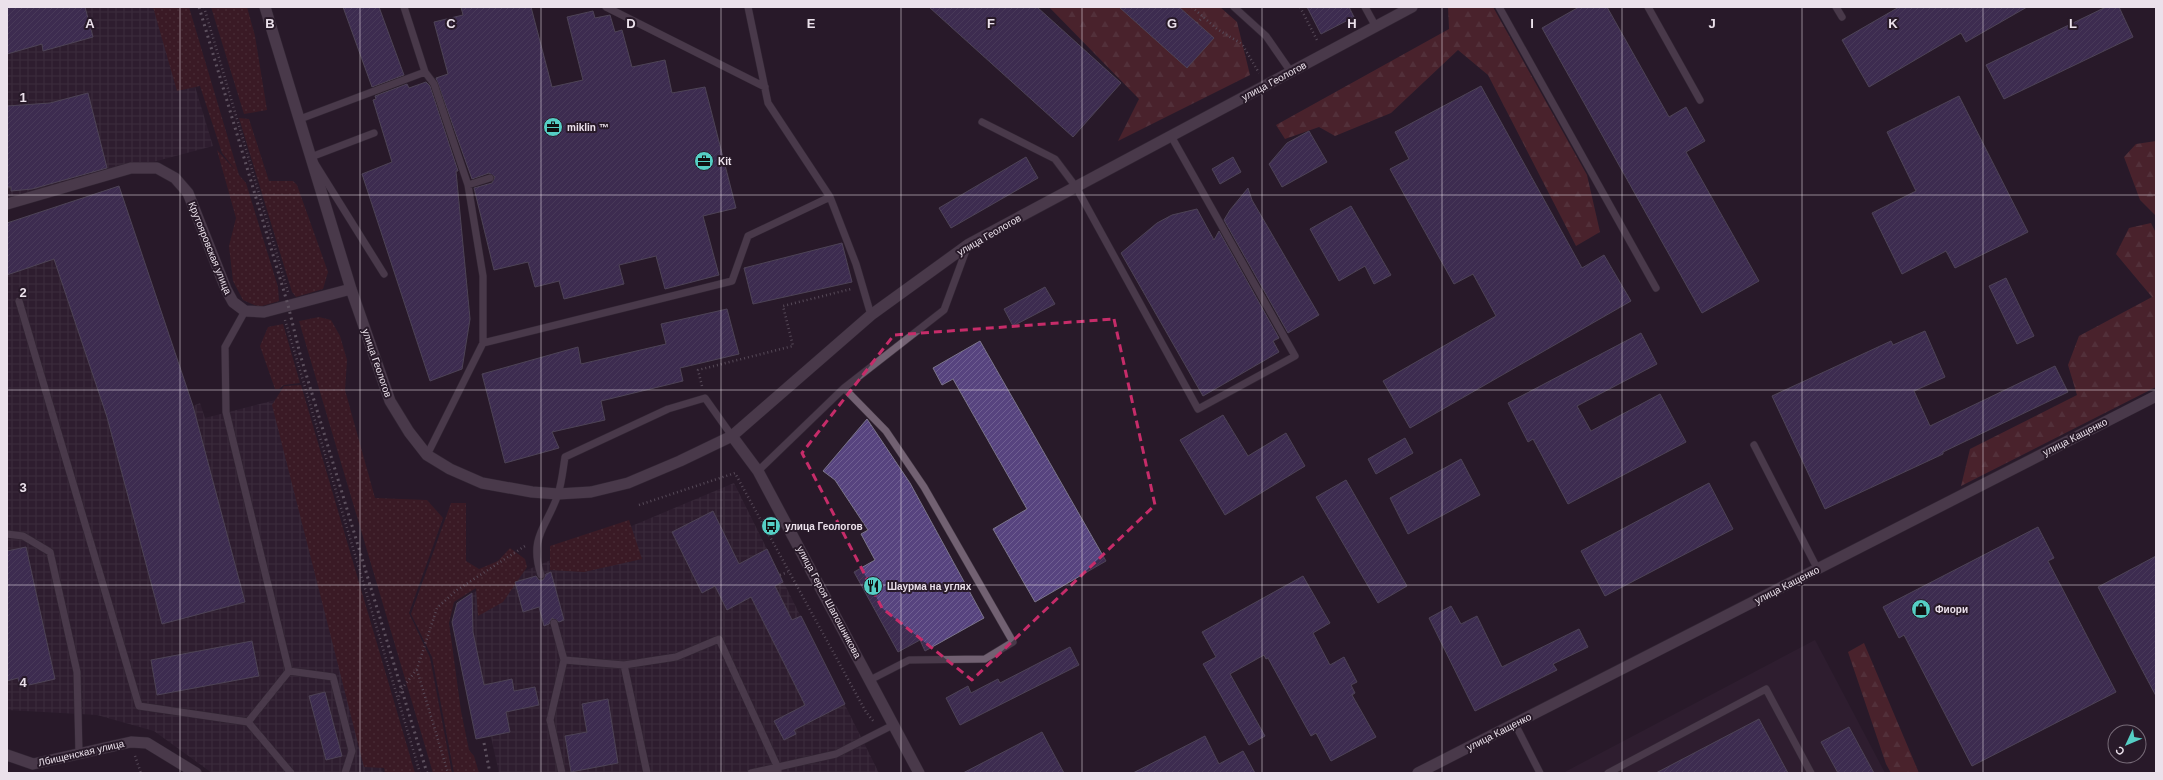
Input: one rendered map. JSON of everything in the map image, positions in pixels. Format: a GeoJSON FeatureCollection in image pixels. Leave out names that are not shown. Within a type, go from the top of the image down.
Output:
{"type":"FeatureCollection","features":[{"type":"Feature","properties":{"kind":"street","name":"улица Геологов"},"geometry":{"type":"LineString","coordinates":[[265,7],[352,289],[390,401],[408,432],[427,455],[450,469],[482,483],[532,492],[558,494],[591,492],[628,483],[680,461],[732,436],[871,315],[969,244],[1412,7]]}},
{"type":"Feature","properties":{"kind":"street","name":"Крутояровская улица"},"geometry":{"type":"LineString","coordinates":[[7,204],[131,168],[157,168],[176,178],[188,193],[226,289],[233,302],[245,311]]}},
{"type":"Feature","properties":{"kind":"street"},"geometry":{"type":"LineString","coordinates":[[245,311],[264,312],[352,289]]}},
{"type":"Feature","properties":{"kind":"street","name":"улица Кащенко"},"geometry":{"type":"LineString","coordinates":[[1418,773],[2156,396]]}},
{"type":"Feature","properties":{"kind":"street","name":"улица Героя Шапошникова"},"geometry":{"type":"LineString","coordinates":[[732,436],[758,472],[919,773]]}},
{"type":"Feature","properties":{"kind":"street","name":"Лбищенская улица"},"geometry":{"type":"LineString","coordinates":[[7,755],[34,768],[79,753],[131,742],[147,743],[196,773]]}},
{"type":"Feature","properties":{"kind":"lane"},"geometry":{"type":"LineString","coordinates":[[404,7],[425,72],[434,84],[468,185],[483,276],[483,343],[427,455]]}},
{"type":"Feature","properties":{"kind":"lane"},"geometry":{"type":"LineString","coordinates":[[606,7],[765,87]]}},
{"type":"Feature","properties":{"kind":"lane"},"geometry":{"type":"LineString","coordinates":[[748,7],[768,103],[830,197],[871,315]]}},
{"type":"Feature","properties":{"kind":"lane"},"geometry":{"type":"LineString","coordinates":[[1234,7],[1266,36],[1291,72]]}},
{"type":"Feature","properties":{"kind":"lane"},"geometry":{"type":"LineString","coordinates":[[1366,7],[1376,27]]}},
{"type":"Feature","properties":{"kind":"lane"},"geometry":{"type":"LineString","coordinates":[[1499,7],[1656,288]]}},
{"type":"Feature","properties":{"kind":"lane"},"geometry":{"type":"LineString","coordinates":[[1648,7],[1700,100]]}},
{"type":"Feature","properties":{"kind":"lane"},"geometry":{"type":"LineString","coordinates":[[1836,7],[1842,17]]}},
{"type":"Feature","properties":{"kind":"lane"},"geometry":{"type":"LineString","coordinates":[[300,119],[425,72]]}},
{"type":"Feature","properties":{"kind":"lane"},"geometry":{"type":"LineString","coordinates":[[982,122],[1055,159],[1076,187],[1198,409],[1295,356],[1171,136]]}},
{"type":"Feature","properties":{"kind":"lane"},"geometry":{"type":"LineString","coordinates":[[374,133],[311,156],[384,274]]}},
{"type":"Feature","properties":{"kind":"lane"},"geometry":{"type":"LineString","coordinates":[[468,185],[490,178]]}},
{"type":"Feature","properties":{"kind":"lane"},"geometry":{"type":"LineString","coordinates":[[483,343],[732,281],[748,236],[830,197]]}},
{"type":"Feature","properties":{"kind":"lane"},"geometry":{"type":"LineString","coordinates":[[758,472],[844,388],[944,310],[969,244]]}},
{"type":"Feature","properties":{"kind":"lane"},"geometry":{"type":"LineString","coordinates":[[19,301],[139,706],[248,722],[291,773]]}},
{"type":"Feature","properties":{"kind":"lane"},"geometry":{"type":"LineString","coordinates":[[245,311],[225,347],[226,412],[289,671]]}},
{"type":"Feature","properties":{"kind":"lane"},"geometry":{"type":"LineString","coordinates":[[844,388],[870,412],[886,431],[924,487],[1013,642],[985,659],[909,660],[870,680]]}},
{"type":"Feature","properties":{"kind":"lane"},"geometry":{"type":"LineString","coordinates":[[541,575],[538,565],[537,538],[558,494],[565,457],[668,409],[705,398],[732,436]]}},
{"type":"Feature","properties":{"kind":"lane"},"geometry":{"type":"LineString","coordinates":[[1754,445],[1818,570]]}},
{"type":"Feature","properties":{"kind":"lane"},"geometry":{"type":"LineString","coordinates":[[7,534],[23,536],[50,552],[77,672],[79,753]]}},
{"type":"Feature","properties":{"kind":"lane"},"geometry":{"type":"LineString","coordinates":[[554,623],[564,660],[550,720],[562,773]]}},
{"type":"Feature","properties":{"kind":"lane"},"geometry":{"type":"LineString","coordinates":[[564,660],[624,665],[676,657],[719,639],[778,770]]}},
{"type":"Feature","properties":{"kind":"lane"},"geometry":{"type":"LineString","coordinates":[[624,665],[647,773]]}},
{"type":"Feature","properties":{"kind":"lane"},"geometry":{"type":"LineString","coordinates":[[248,722],[289,671]]}},
{"type":"Feature","properties":{"kind":"lane"},"geometry":{"type":"LineString","coordinates":[[289,671],[333,677],[352,751],[345,773]]}},
{"type":"Feature","properties":{"kind":"lane"},"geometry":{"type":"LineString","coordinates":[[1608,773],[1766,689],[1810,773]]}},
{"type":"Feature","properties":{"kind":"lane"},"geometry":{"type":"LineString","coordinates":[[1515,724],[1540,773]]}},
{"type":"Feature","properties":{"kind":"lane"},"geometry":{"type":"LineString","coordinates":[[752,773],[778,770],[836,754],[893,725]]}},
{"type":"Feature","properties":{"kind":"path"},"geometry":{"type":"LineString","coordinates":[[204,7],[420,773]]}},
{"type":"Feature","properties":{"kind":"path"},"geometry":{"type":"LineString","coordinates":[[1192,7],[1217,29],[1242,44],[1260,74]]}},
{"type":"Feature","properties":{"kind":"path"},"geometry":{"type":"LineString","coordinates":[[1300,7],[1318,42]]}},
{"type":"Feature","properties":{"kind":"path"},"geometry":{"type":"LineString","coordinates":[[1197,24],[1203,17]]}},
{"type":"Feature","properties":{"kind":"path"},"geometry":{"type":"LineString","coordinates":[[705,398],[698,370],[793,346],[783,306],[862,286]]}},
{"type":"Feature","properties":{"kind":"path"},"geometry":{"type":"LineString","coordinates":[[638,505],[735,473],[866,712],[881,732]]}},
{"type":"Feature","properties":{"kind":"path"},"geometry":{"type":"LineString","coordinates":[[398,699],[402,690],[417,669],[437,608],[457,590],[511,556]]}},
{"type":"Feature","properties":{"kind":"path"},"geometry":{"type":"LineString","coordinates":[[780,575],[788,572]]}},
{"type":"Feature","properties":{"kind":"path"},"geometry":{"type":"LineString","coordinates":[[417,669],[448,773]]}},
{"type":"Feature","properties":{"kind":"highlighted area"},"geometry":{"type":"Polygon","coordinates":[[[1114,319],[1155,505],[972,680],[882,608],[802,453],[894,335],[1114,319]]]}},
{"type":"Feature","properties":{"kind":"shaded area"},"geometry":{"type":"Polygon","coordinates":[[[7,7],[171,7],[213,146],[7,201],[7,7]]]}},
{"type":"Feature","properties":{"kind":"shaded area"},"geometry":{"type":"Polygon","coordinates":[[[153,7],[189,7],[239,175],[246,183],[278,287],[279,301],[259,307],[243,300],[233,281],[229,246],[236,218],[217,150],[236,171],[222,153],[200,86],[177,91],[153,7]]]}},
{"type":"Feature","properties":{"kind":"shaded area"},"geometry":{"type":"Polygon","coordinates":[[[211,7],[247,7],[255,36],[267,110],[244,114],[211,7]]]}},
{"type":"Feature","properties":{"kind":"shaded area"},"geometry":{"type":"Polygon","coordinates":[[[239,118],[249,119],[269,181],[293,181],[297,185],[328,272],[323,289],[296,297],[292,292],[239,118]]]}},
{"type":"Feature","properties":{"kind":"shaded area"},"geometry":{"type":"Polygon","coordinates":[[[119,186],[193,406],[200,403],[205,418],[283,398],[383,773],[212,773],[154,731],[97,715],[7,710],[7,223],[119,186]]]}},
{"type":"Feature","properties":{"kind":"shaded area"},"geometry":{"type":"Polygon","coordinates":[[[319,317],[331,320],[340,336],[347,360],[345,390],[375,498],[427,500],[443,518],[409,613],[430,658],[452,773],[433,773],[299,321],[319,317]]]}},
{"type":"Feature","properties":{"kind":"shaded area"},"geometry":{"type":"Polygon","coordinates":[[[283,324],[300,383],[284,385],[279,389],[275,389],[260,346],[268,327],[283,324]]]}},
{"type":"Feature","properties":{"kind":"shaded area"},"geometry":{"type":"Polygon","coordinates":[[[301,385],[415,773],[385,773],[384,768],[364,767],[272,405],[284,386],[301,385]]]}},
{"type":"Feature","properties":{"kind":"shaded area"},"geometry":{"type":"Polygon","coordinates":[[[734,483],[879,773],[499,773],[491,737],[476,739],[453,622],[457,603],[472,593],[734,483]]]}},
{"type":"Feature","properties":{"kind":"shaded area"},"geometry":{"type":"Polygon","coordinates":[[[451,503],[466,503],[466,561],[479,569],[498,561],[510,548],[525,559],[527,567],[503,602],[478,616],[476,588],[454,602],[449,623],[461,711],[469,750],[474,756],[479,773],[454,773],[432,657],[411,614],[451,503]]]}},
{"type":"Feature","properties":{"kind":"shaded area"},"geometry":{"type":"Polygon","coordinates":[[[629,520],[642,559],[584,572],[550,570],[550,546],[629,520]]]}},
{"type":"Feature","properties":{"kind":"shaded area"},"geometry":{"type":"Polygon","coordinates":[[[1815,640],[1885,773],[1563,773],[1815,640]]]}},
{"type":"Feature","properties":{"kind":"green space"},"geometry":{"type":"Polygon","coordinates":[[[1049,7],[1220,7],[1237,22],[1250,75],[1118,141],[1139,99],[1049,7]]]}},
{"type":"Feature","properties":{"kind":"green space"},"geometry":{"type":"Polygon","coordinates":[[[1448,7],[1493,7],[1587,175],[1600,232],[1576,246],[1488,75],[1458,50],[1391,113],[1335,136],[1319,127],[1285,139],[1276,125],[1449,29],[1448,7]]]}},
{"type":"Feature","properties":{"kind":"green space"},"geometry":{"type":"Polygon","coordinates":[[[2156,141],[2156,216],[2140,200],[2124,157],[2136,144],[2156,141]]]}},
{"type":"Feature","properties":{"kind":"green space"},"geometry":{"type":"Polygon","coordinates":[[[2151,223],[2156,233],[2156,387],[1961,486],[1970,449],[2077,395],[2068,365],[2079,336],[2152,297],[2116,254],[2129,228],[2151,223]]]}},
{"type":"Feature","properties":{"kind":"green space"},"geometry":{"type":"Polygon","coordinates":[[[1864,643],[1919,773],[1891,773],[1886,764],[1848,652],[1864,643]]]}},
{"type":"Feature","properties":{"kind":"building"},"geometry":{"type":"Polygon","coordinates":[[[7,7],[85,7],[93,37],[43,51],[42,44],[7,54],[7,7]]]}},
{"type":"Feature","properties":{"kind":"building"},"geometry":{"type":"Polygon","coordinates":[[[343,7],[379,7],[404,75],[372,87],[343,7]]]}},
{"type":"Feature","properties":{"kind":"building"},"geometry":{"type":"Polygon","coordinates":[[[461,7],[531,7],[552,87],[583,80],[567,17],[593,11],[595,18],[610,15],[615,32],[622,30],[632,67],[665,60],[672,93],[705,87],[736,208],[703,216],[719,275],[665,289],[656,256],[619,265],[624,284],[564,299],[559,281],[535,287],[528,262],[494,270],[474,188],[492,183],[495,177],[489,173],[472,179],[436,78],[448,74],[434,22],[463,15],[461,7]]]}},
{"type":"Feature","properties":{"kind":"building"},"geometry":{"type":"Polygon","coordinates":[[[929,7],[1037,7],[1121,83],[1073,137],[929,7]]]}},
{"type":"Feature","properties":{"kind":"building"},"geometry":{"type":"Polygon","coordinates":[[[1119,7],[1179,7],[1214,38],[1187,68],[1119,7]]]}},
{"type":"Feature","properties":{"kind":"building"},"geometry":{"type":"Polygon","coordinates":[[[1307,7],[1349,7],[1354,17],[1321,34],[1307,7]]]}},
{"type":"Feature","properties":{"kind":"building"},"geometry":{"type":"Polygon","coordinates":[[[1579,7],[1607,7],[1669,117],[1686,107],[1705,141],[1686,152],[1759,281],[1702,313],[1542,28],[1579,7]]]}},
{"type":"Feature","properties":{"kind":"building"},"geometry":{"type":"Polygon","coordinates":[[[1899,7],[2027,7],[1966,42],[1961,33],[1869,87],[1842,40],[1899,7]]]}},
{"type":"Feature","properties":{"kind":"building"},"geometry":{"type":"Polygon","coordinates":[[[2106,7],[2119,7],[2133,37],[2004,99],[1986,65],[2106,7]]]}},
{"type":"Feature","properties":{"kind":"building"},"geometry":{"type":"Polygon","coordinates":[[[426,82],[430,86],[458,171],[456,171],[470,319],[462,369],[430,381],[362,174],[392,162],[373,100],[376,99],[375,96],[407,84],[409,88],[426,82]]]}},
{"type":"Feature","properties":{"kind":"building"},"geometry":{"type":"Polygon","coordinates":[[[1481,86],[1582,268],[1604,255],[1631,301],[1410,428],[1383,381],[1496,316],[1473,274],[1454,284],[1390,169],[1409,159],[1395,132],[1481,86]]]}},
{"type":"Feature","properties":{"kind":"building"},"geometry":{"type":"Polygon","coordinates":[[[88,93],[107,168],[32,189],[11,191],[11,187],[7,187],[7,106],[50,103],[88,93]]]}},
{"type":"Feature","properties":{"kind":"building"},"geometry":{"type":"Polygon","coordinates":[[[1959,96],[2028,232],[1955,268],[1946,251],[1902,274],[1872,213],[1916,191],[1887,132],[1959,96]]]}},
{"type":"Feature","properties":{"kind":"building"},"geometry":{"type":"Polygon","coordinates":[[[1309,131],[1327,162],[1282,187],[1269,164],[1287,143],[1309,131]]]}},
{"type":"Feature","properties":{"kind":"building"},"geometry":{"type":"Polygon","coordinates":[[[1026,157],[1038,178],[951,228],[939,208],[1026,157]]]}},
{"type":"Feature","properties":{"kind":"building"},"geometry":{"type":"Polygon","coordinates":[[[1233,157],[1241,172],[1220,184],[1212,169],[1233,157]]]}},
{"type":"Feature","properties":{"kind":"building"},"geometry":{"type":"Polygon","coordinates":[[[119,186],[193,406],[245,602],[162,624],[107,417],[54,259],[7,275],[7,223],[119,186]]]}},
{"type":"Feature","properties":{"kind":"building"},"geometry":{"type":"Polygon","coordinates":[[[1248,188],[1252,200],[1319,315],[1288,333],[1224,220],[1248,188]]]}},
{"type":"Feature","properties":{"kind":"building"},"geometry":{"type":"Polygon","coordinates":[[[1351,206],[1391,275],[1374,284],[1365,266],[1339,281],[1310,229],[1351,206]]]}},
{"type":"Feature","properties":{"kind":"building"},"geometry":{"type":"Polygon","coordinates":[[[1197,209],[1214,240],[1219,231],[1279,338],[1273,341],[1279,352],[1203,396],[1121,253],[1157,223],[1172,215],[1197,209]]]}},
{"type":"Feature","properties":{"kind":"building"},"geometry":{"type":"Polygon","coordinates":[[[842,243],[852,282],[753,304],[744,268],[842,243]]]}},
{"type":"Feature","properties":{"kind":"building"},"geometry":{"type":"Polygon","coordinates":[[[2006,278],[2034,336],[2017,344],[1989,286],[2006,278]]]}},
{"type":"Feature","properties":{"kind":"building"},"geometry":{"type":"Polygon","coordinates":[[[1045,287],[1055,304],[1013,326],[1004,309],[1045,287]]]}},
{"type":"Feature","properties":{"kind":"building"},"geometry":{"type":"Polygon","coordinates":[[[727,309],[739,354],[680,368],[683,381],[601,401],[605,420],[552,432],[559,448],[505,463],[482,374],[578,347],[581,364],[666,344],[661,324],[727,309]]]}},
{"type":"Feature","properties":{"kind":"building"},"geometry":{"type":"Polygon","coordinates":[[[1925,331],[1945,377],[1914,391],[1930,426],[2055,366],[2068,392],[1943,452],[1943,454],[1825,509],[1772,396],[1891,341],[1893,345],[1925,331]]]}},
{"type":"Feature","properties":{"kind":"building"},"geometry":{"type":"Polygon","coordinates":[[[1641,333],[1657,364],[1577,406],[1591,431],[1660,394],[1686,442],[1568,504],[1533,439],[1528,442],[1508,403],[1641,333]]]}},
{"type":"Feature","properties":{"kind":"building"},"geometry":{"type":"Polygon","coordinates":[[[980,341],[1106,561],[1035,602],[993,529],[1027,509],[953,379],[942,385],[933,368],[980,341]]]}},
{"type":"Feature","properties":{"kind":"building"},"geometry":{"type":"Polygon","coordinates":[[[1223,415],[1248,456],[1286,433],[1305,466],[1225,515],[1180,440],[1223,415]]]}},
{"type":"Feature","properties":{"kind":"building"},"geometry":{"type":"Polygon","coordinates":[[[867,419],[910,483],[984,618],[925,651],[920,640],[898,652],[854,572],[875,560],[861,534],[868,530],[835,480],[823,471],[867,419]]]}},
{"type":"Feature","properties":{"kind":"building"},"geometry":{"type":"Polygon","coordinates":[[[1405,438],[1413,453],[1376,474],[1368,459],[1405,438]]]}},
{"type":"Feature","properties":{"kind":"building"},"geometry":{"type":"Polygon","coordinates":[[[1461,459],[1480,495],[1408,534],[1390,498],[1461,459]]]}},
{"type":"Feature","properties":{"kind":"building"},"geometry":{"type":"Polygon","coordinates":[[[1346,480],[1407,586],[1378,603],[1316,497],[1346,480]]]}},
{"type":"Feature","properties":{"kind":"building"},"geometry":{"type":"Polygon","coordinates":[[[1709,483],[1733,529],[1605,596],[1581,551],[1709,483]]]}},
{"type":"Feature","properties":{"kind":"building"},"geometry":{"type":"Polygon","coordinates":[[[713,511],[739,564],[767,549],[783,582],[775,586],[792,620],[801,616],[845,704],[794,730],[796,734],[784,740],[774,721],[805,705],[751,597],[727,610],[715,586],[702,593],[672,532],[713,511]]]}},
{"type":"Feature","properties":{"kind":"building"},"geometry":{"type":"Polygon","coordinates":[[[2038,527],[2054,558],[2048,561],[2116,692],[1972,766],[1904,635],[1899,638],[1883,607],[2038,527]]]}},
{"type":"Feature","properties":{"kind":"building"},"geometry":{"type":"Polygon","coordinates":[[[26,547],[55,679],[20,687],[18,678],[7,681],[7,551],[26,547]]]}},
{"type":"Feature","properties":{"kind":"building"},"geometry":{"type":"Polygon","coordinates":[[[2156,556],[2156,696],[2098,587],[2156,556]]]}},
{"type":"Feature","properties":{"kind":"building"},"geometry":{"type":"Polygon","coordinates":[[[551,572],[564,620],[559,622],[552,618],[549,624],[544,626],[539,607],[523,612],[515,582],[536,576],[539,580],[543,580],[546,574],[551,572]]]}},
{"type":"Feature","properties":{"kind":"building"},"geometry":{"type":"Polygon","coordinates":[[[1303,576],[1330,623],[1313,633],[1330,665],[1344,657],[1357,682],[1351,685],[1355,693],[1352,695],[1376,737],[1331,761],[1316,733],[1311,736],[1268,658],[1266,659],[1264,655],[1230,674],[1265,736],[1249,745],[1203,664],[1216,657],[1202,632],[1303,576]]]}},
{"type":"Feature","properties":{"kind":"building"},"geometry":{"type":"Polygon","coordinates":[[[472,593],[473,632],[484,685],[512,679],[514,691],[535,687],[539,705],[506,712],[510,732],[476,739],[452,622],[457,603],[472,593]]]}},
{"type":"Feature","properties":{"kind":"building"},"geometry":{"type":"Polygon","coordinates":[[[1451,606],[1461,624],[1477,616],[1502,667],[1579,629],[1588,647],[1553,664],[1557,670],[1475,711],[1429,618],[1451,606]]]}},
{"type":"Feature","properties":{"kind":"building"},"geometry":{"type":"Polygon","coordinates":[[[252,641],[259,676],[157,695],[151,660],[252,641]]]}},
{"type":"Feature","properties":{"kind":"building"},"geometry":{"type":"Polygon","coordinates":[[[1070,647],[1079,665],[960,725],[946,698],[968,686],[971,693],[998,679],[1000,683],[1070,647]]]}},
{"type":"Feature","properties":{"kind":"building"},"geometry":{"type":"Polygon","coordinates":[[[325,692],[342,756],[326,760],[309,696],[325,692]]]}},
{"type":"Feature","properties":{"kind":"building"},"geometry":{"type":"Polygon","coordinates":[[[608,699],[618,763],[571,772],[565,736],[587,732],[582,704],[608,699]]]}},
{"type":"Feature","properties":{"kind":"building"},"geometry":{"type":"Polygon","coordinates":[[[1759,719],[1788,773],[1656,773],[1759,719]]]}},
{"type":"Feature","properties":{"kind":"building"},"geometry":{"type":"Polygon","coordinates":[[[1849,727],[1874,773],[1838,773],[1821,742],[1849,727]]]}},
{"type":"Feature","properties":{"kind":"building"},"geometry":{"type":"Polygon","coordinates":[[[1042,732],[1064,773],[963,773],[1042,732]]]}},
{"type":"Feature","properties":{"kind":"building"},"geometry":{"type":"Polygon","coordinates":[[[1205,736],[1219,764],[1243,751],[1255,773],[1133,773],[1205,736]]]}},
{"type":"Feature","properties":{"kind":"railway"},"geometry":{"type":"LineString","coordinates":[[199,7],[288,305],[300,354],[427,773]]}},
{"type":"Feature","properties":{"kind":"railway"},"geometry":{"type":"LineString","coordinates":[[484,743],[490,773]]}},
{"type":"Feature","properties":{"kind":"place","name":"miklin ™"},"geometry":{"type":"Point","coordinates":[553,127]}},
{"type":"Feature","properties":{"kind":"place","name":"Kit"},"geometry":{"type":"Point","coordinates":[704,161]}},
{"type":"Feature","properties":{"kind":"place","name":"улица Геологов"},"geometry":{"type":"Point","coordinates":[771,526]}},
{"type":"Feature","properties":{"kind":"place","name":"Шаурма на углях"},"geometry":{"type":"Point","coordinates":[873,586]}},
{"type":"Feature","properties":{"kind":"place","name":"Фиори"},"geometry":{"type":"Point","coordinates":[1921,609]}}]}
